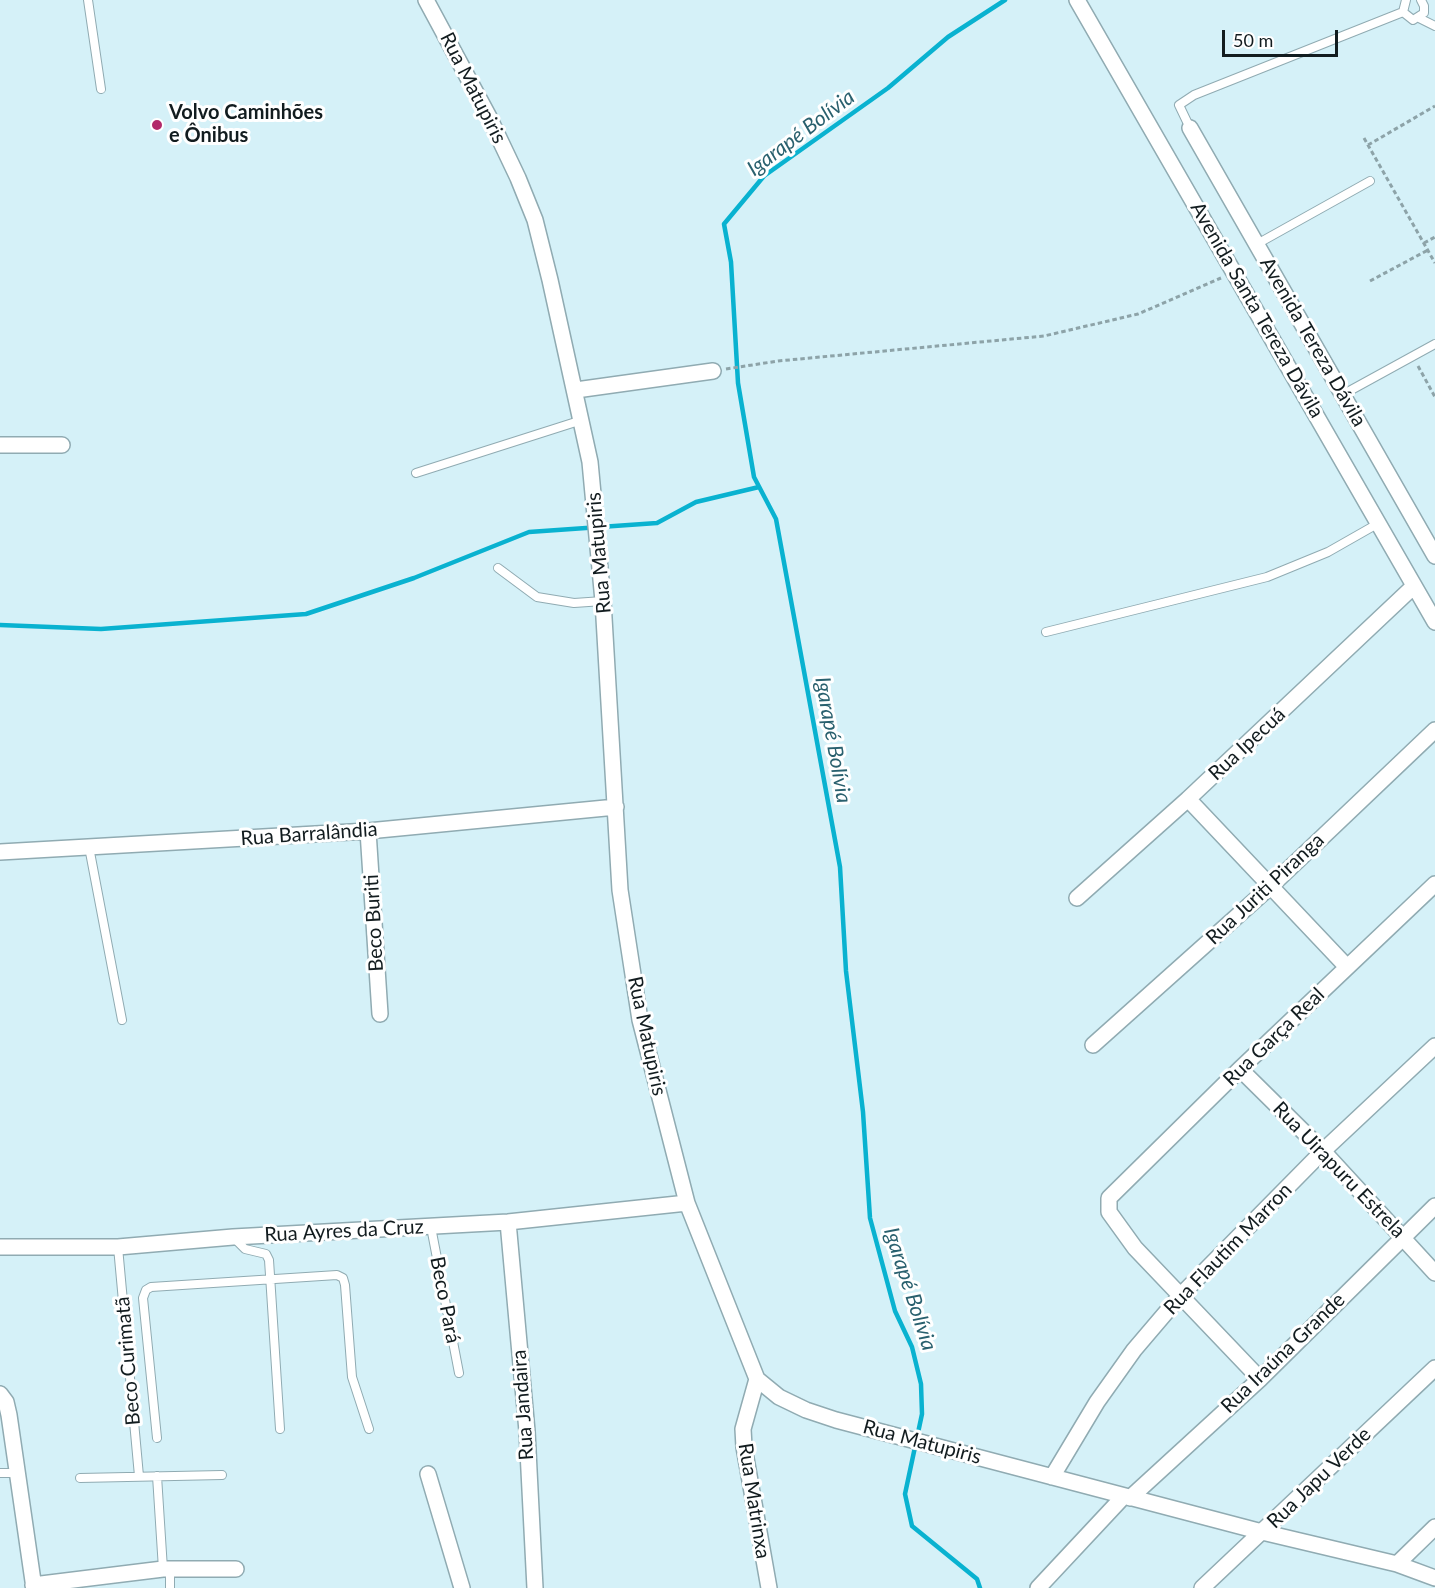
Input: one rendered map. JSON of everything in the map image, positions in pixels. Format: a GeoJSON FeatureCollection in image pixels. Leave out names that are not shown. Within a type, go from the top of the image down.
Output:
{"type":"FeatureCollection","features":[{"type":"Feature","properties":{"kind":"street","name":"Rua Matupiris"},"geometry":{"type":"LineString","coordinates":[[426,0],[489,117],[535,220],[576,390],[590,462],[603,601],[620,890],[640,1020],[687,1203],[757,1379],[779,1397],[806,1410],[1127,1497],[1397,1564],[1435,1578]]}},
{"type":"Feature","properties":{"kind":"street","name":"Avenida Santa Tereza Dávila"},"geometry":{"type":"LineString","coordinates":[[1077,0],[1435,622]]}},
{"type":"Feature","properties":{"kind":"street","name":"Avenida Tereza Dávila"},"geometry":{"type":"LineString","coordinates":[[1190,128],[1435,556]]}},
{"type":"Feature","properties":{"kind":"street"},"geometry":{"type":"LineString","coordinates":[[576,390],[713,371]]}},
{"type":"Feature","properties":{"kind":"street"},"geometry":{"type":"LineString","coordinates":[[0,446],[62,445]]}},
{"type":"Feature","properties":{"kind":"street","name":"Rua Ipecuá"},"geometry":{"type":"LineString","coordinates":[[1077,898],[1188,799],[1414,586]]}},
{"type":"Feature","properties":{"kind":"street","name":"Rua Juriti Piranga"},"geometry":{"type":"LineString","coordinates":[[1093,1045],[1272,885],[1435,730]]}},
{"type":"Feature","properties":{"kind":"street"},"geometry":{"type":"LineString","coordinates":[[1188,799],[1272,885],[1347,968]]}},
{"type":"Feature","properties":{"kind":"street","name":"Rua Barralândia"},"geometry":{"type":"LineString","coordinates":[[0,852],[368,831],[616,807]]}},
{"type":"Feature","properties":{"kind":"street","name":"Beco Buriti"},"geometry":{"type":"LineString","coordinates":[[368,831],[380,1014]]}},
{"type":"Feature","properties":{"kind":"street","name":"Rua Garça Real"},"geometry":{"type":"LineString","coordinates":[[1180,1296],[1135,1248],[1109,1212],[1107,1204],[1115,1193],[1240,1069],[1435,884]]}},
{"type":"Feature","properties":{"kind":"street","name":"Rua Flautim Marron"},"geometry":{"type":"LineString","coordinates":[[1052,1477],[1103,1394],[1134,1350],[1180,1296],[1323,1151],[1435,1046]]}},
{"type":"Feature","properties":{"kind":"street","name":"Rua Uirapuru Estrela"},"geometry":{"type":"LineString","coordinates":[[1240,1069],[1323,1151],[1435,1273]]}},
{"type":"Feature","properties":{"kind":"street","name":"Rua Ayres da Cruz"},"geometry":{"type":"LineString","coordinates":[[0,1247],[118,1247],[233,1237],[431,1227],[508,1222],[687,1203]]}},
{"type":"Feature","properties":{"kind":"street","name":"Rua Iraúna Grande"},"geometry":{"type":"LineString","coordinates":[[1038,1588],[1127,1497],[1260,1379],[1435,1206]]}},
{"type":"Feature","properties":{"kind":"street","name":"Rua Jandaira"},"geometry":{"type":"LineString","coordinates":[[508,1222],[527,1431],[535,1588]]}},
{"type":"Feature","properties":{"kind":"street"},"geometry":{"type":"LineString","coordinates":[[1180,1296],[1260,1379]]}},
{"type":"Feature","properties":{"kind":"street","name":"Rua Japu Verde"},"geometry":{"type":"LineString","coordinates":[[1202,1588],[1435,1368]]}},
{"type":"Feature","properties":{"kind":"street","name":"Rua Matrinxa"},"geometry":{"type":"LineString","coordinates":[[757,1379],[743,1429],[744,1447],[769,1588]]}},
{"type":"Feature","properties":{"kind":"street"},"geometry":{"type":"LineString","coordinates":[[3,1398],[34,1587],[166,1569],[236,1569]]}},
{"type":"Feature","properties":{"kind":"street"},"geometry":{"type":"LineString","coordinates":[[428,1474],[462,1588]]}},
{"type":"Feature","properties":{"kind":"street"},"geometry":{"type":"LineString","coordinates":[[1397,1564],[1435,1527]]}},
{"type":"Feature","properties":{"kind":"lane"},"geometry":{"type":"LineString","coordinates":[[88,0],[100,89]]}},
{"type":"Feature","properties":{"kind":"lane"},"geometry":{"type":"LineString","coordinates":[[1403,12],[1406,0]]}},
{"type":"Feature","properties":{"kind":"lane"},"geometry":{"type":"LineString","coordinates":[[1419,18],[1425,9],[1421,0]]}},
{"type":"Feature","properties":{"kind":"lane"},"geometry":{"type":"LineString","coordinates":[[1403,12],[1410,19],[1419,18],[1435,26]]}},
{"type":"Feature","properties":{"kind":"lane"},"geometry":{"type":"LineString","coordinates":[[1190,128],[1179,105],[1194,95],[1403,12]]}},
{"type":"Feature","properties":{"kind":"lane"},"geometry":{"type":"LineString","coordinates":[[1257,244],[1370,181]]}},
{"type":"Feature","properties":{"kind":"lane"},"geometry":{"type":"LineString","coordinates":[[1342,395],[1435,344]]}},
{"type":"Feature","properties":{"kind":"lane"},"geometry":{"type":"LineString","coordinates":[[416,473],[582,420]]}},
{"type":"Feature","properties":{"kind":"lane"},"geometry":{"type":"LineString","coordinates":[[1046,632],[1267,577],[1328,552],[1379,523]]}},
{"type":"Feature","properties":{"kind":"lane"},"geometry":{"type":"LineString","coordinates":[[498,568],[537,597],[573,603],[603,601]]}},
{"type":"Feature","properties":{"kind":"lane"},"geometry":{"type":"LineString","coordinates":[[89,847],[122,1020]]}},
{"type":"Feature","properties":{"kind":"lane","name":"Beco Pará"},"geometry":{"type":"LineString","coordinates":[[431,1227],[459,1373]]}},
{"type":"Feature","properties":{"kind":"lane"},"geometry":{"type":"LineString","coordinates":[[233,1237],[245,1249],[266,1254],[270,1279],[280,1429]]}},
{"type":"Feature","properties":{"kind":"lane","name":"Beco Curimatã"},"geometry":{"type":"LineString","coordinates":[[118,1247],[139,1476]]}},
{"type":"Feature","properties":{"kind":"lane"},"geometry":{"type":"LineString","coordinates":[[157,1438],[143,1298],[146,1290],[151,1287],[337,1275],[343,1278],[352,1377],[369,1429]]}},
{"type":"Feature","properties":{"kind":"lane"},"geometry":{"type":"LineString","coordinates":[[0,1473],[16,1473]]}},
{"type":"Feature","properties":{"kind":"lane"},"geometry":{"type":"LineString","coordinates":[[80,1478],[222,1475]]}},
{"type":"Feature","properties":{"kind":"lane"},"geometry":{"type":"LineString","coordinates":[[157,1476],[170,1588]]}},
{"type":"Feature","properties":{"kind":"path"},"geometry":{"type":"LineString","coordinates":[[1368,145],[1435,106]]}},
{"type":"Feature","properties":{"kind":"path"},"geometry":{"type":"LineString","coordinates":[[1364,138],[1435,262]]}},
{"type":"Feature","properties":{"kind":"path"},"geometry":{"type":"LineString","coordinates":[[1424,243],[1435,237]]}},
{"type":"Feature","properties":{"kind":"path"},"geometry":{"type":"LineString","coordinates":[[1370,282],[1428,249]]}},
{"type":"Feature","properties":{"kind":"path"},"geometry":{"type":"LineString","coordinates":[[713,371],[762,364],[1044,336],[1138,314],[1235,272]]}},
{"type":"Feature","properties":{"kind":"path"},"geometry":{"type":"LineString","coordinates":[[1413,356],[1435,397]]}},
{"type":"Feature","properties":{"kind":"waterway","name":"Igarapé Bolívia"},"geometry":{"type":"LineString","coordinates":[[980,1588],[977,1579],[912,1526],[905,1494],[922,1414],[921,1384],[912,1347],[895,1311],[870,1218],[863,1112],[846,971],[840,867],[776,519],[754,477],[738,383],[731,262],[724,224],[764,176],[888,88],[948,37],[1005,0]]}},
{"type":"Feature","properties":{"kind":"waterway"},"geometry":{"type":"LineString","coordinates":[[0,625],[101,629],[306,614],[414,578],[529,532],[657,523],[696,502],[759,487]]}},
{"type":"Feature","properties":{"kind":"place","name":"Volvo Caminhões e Ônibus"},"geometry":{"type":"Point","coordinates":[157,125]}}]}
